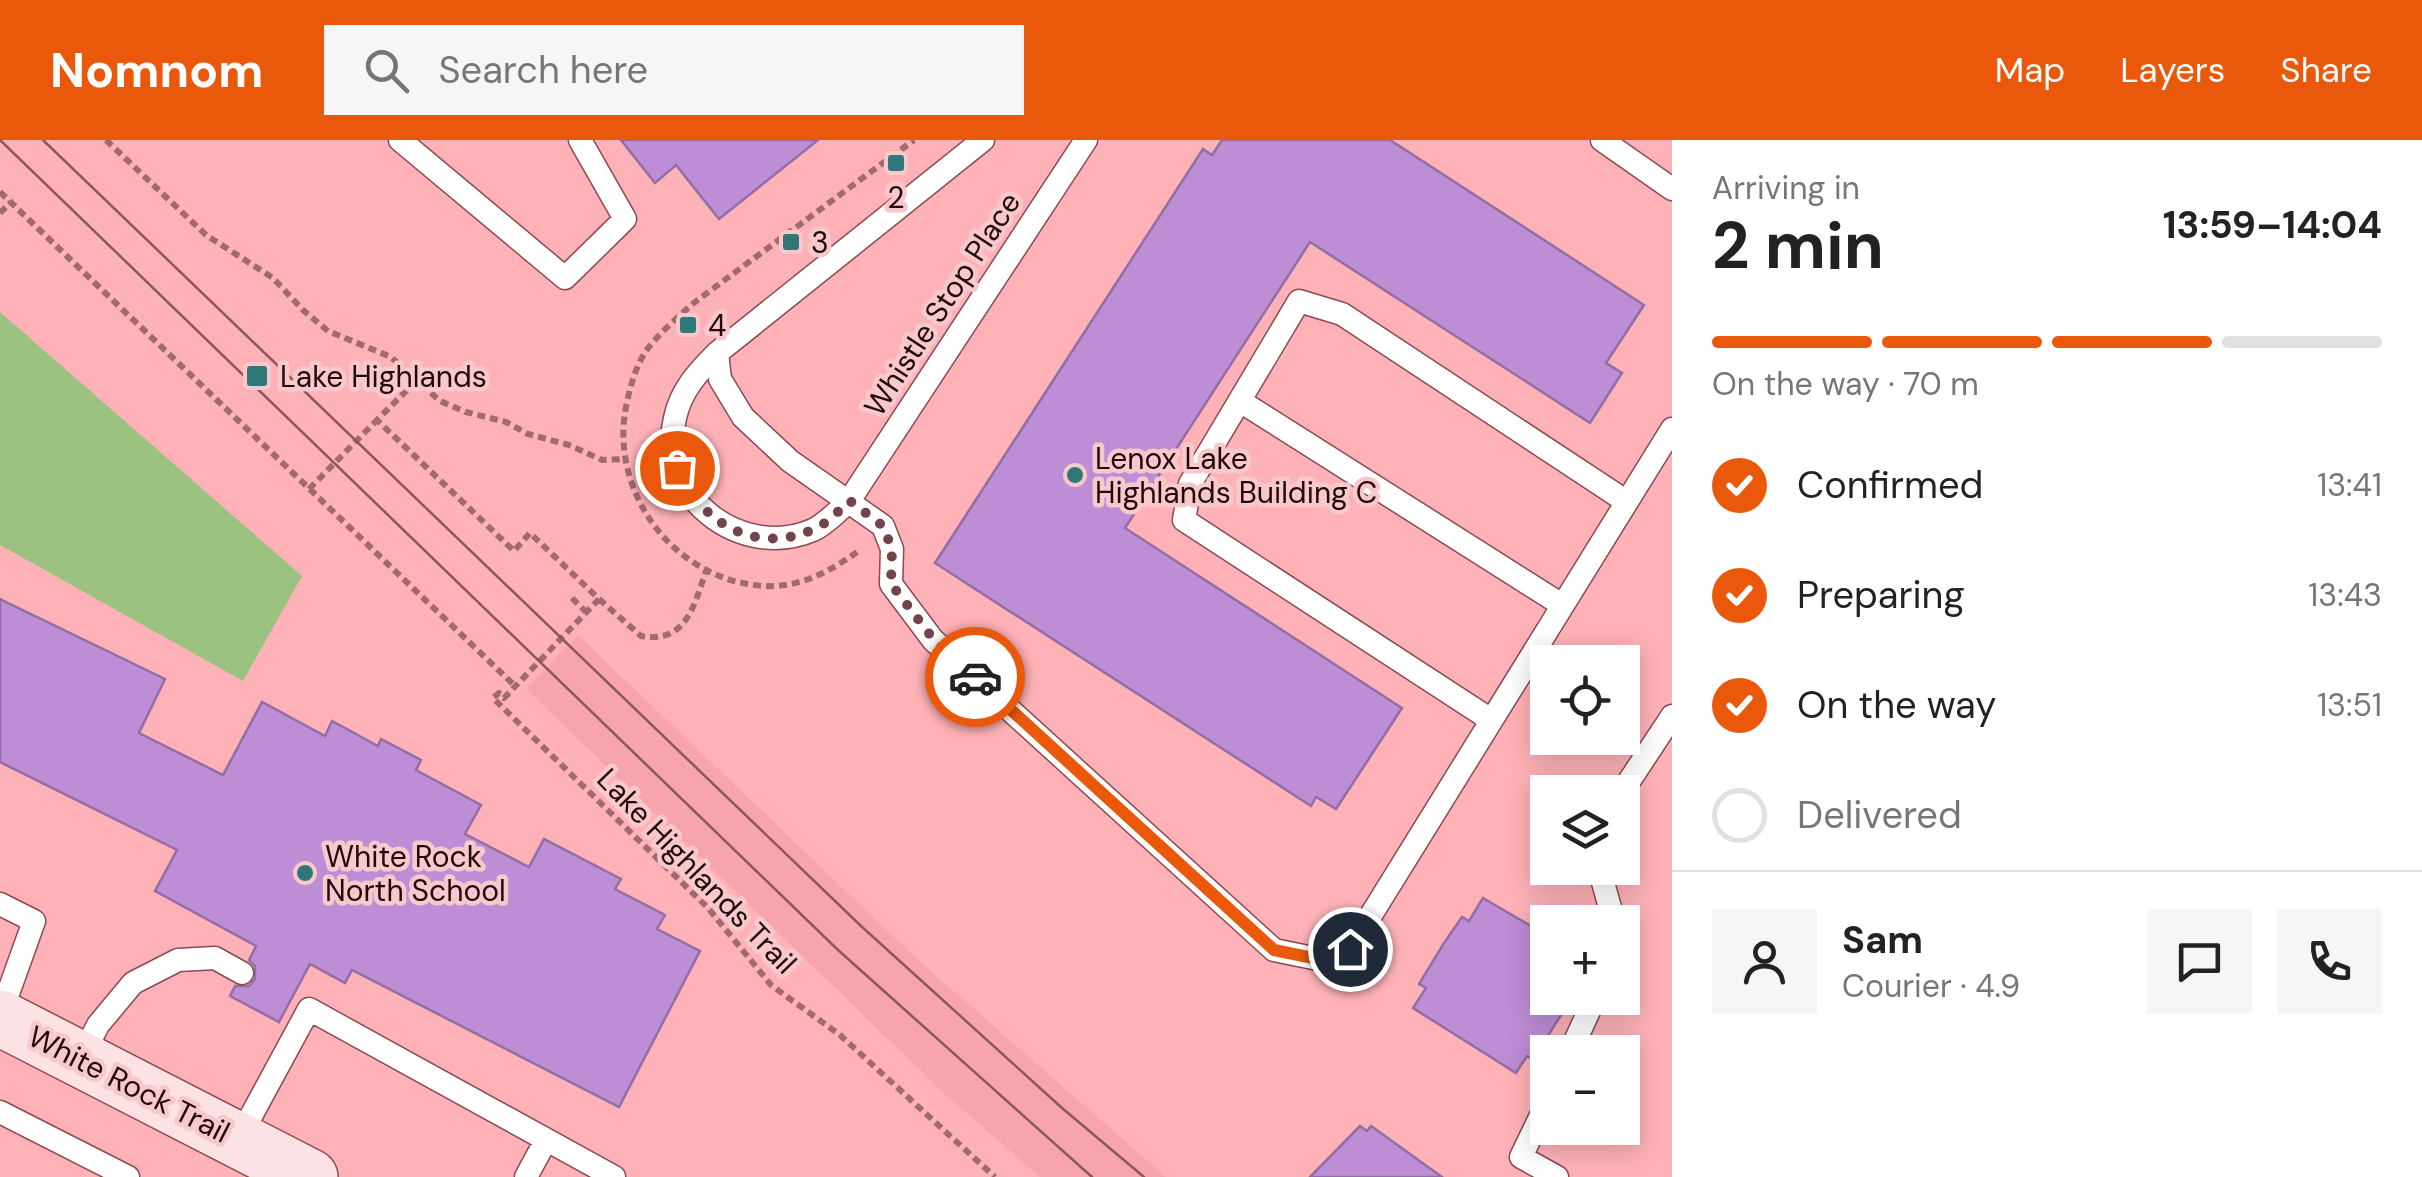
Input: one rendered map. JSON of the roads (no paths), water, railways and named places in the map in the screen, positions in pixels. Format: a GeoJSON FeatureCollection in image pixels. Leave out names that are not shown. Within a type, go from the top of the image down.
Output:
{"type":"FeatureCollection","features":[{"type":"Feature","properties":{"kind":"street","name":"White Rock Trail"},"geometry":{"type":"LineString","coordinates":[[0,1017],[310,1177]]}},
{"type":"Feature","properties":{"kind":"lane"},"geometry":{"type":"LineString","coordinates":[[400,140],[565,278],[625,219],[580,140]]}},
{"type":"Feature","properties":{"kind":"lane","name":"Whistle Stop Place"},"geometry":{"type":"LineString","coordinates":[[983,140],[717,353],[695,376],[682,396],[672,444],[687,491],[702,510],[721,524],[768,539],[793,537],[816,529],[850,501],[1086,140]]}},
{"type":"Feature","properties":{"kind":"lane"},"geometry":{"type":"LineString","coordinates":[[1602,140],[1672,189]]}},
{"type":"Feature","properties":{"kind":"lane"},"geometry":{"type":"LineString","coordinates":[[1490,720],[1184,520],[1190,484],[1299,301],[1342,314],[1627,502]]}},
{"type":"Feature","properties":{"kind":"lane"},"geometry":{"type":"LineString","coordinates":[[717,353],[720,378],[743,417],[790,461],[883,526],[892,549],[891,584],[934,640],[1274,950],[1318,959],[1350,949],[1672,429]]}},
{"type":"Feature","properties":{"kind":"lane"},"geometry":{"type":"LineString","coordinates":[[1240,400],[1562,605]]}},
{"type":"Feature","properties":{"kind":"lane"},"geometry":{"type":"LineString","coordinates":[[1633,775],[1672,716]]}},
{"type":"Feature","properties":{"kind":"lane"},"geometry":{"type":"LineString","coordinates":[[0,904],[34,921],[0,1017]]}},
{"type":"Feature","properties":{"kind":"lane"},"geometry":{"type":"LineString","coordinates":[[81,1059],[98,1024],[133,983],[178,960],[215,958],[242,973]]}},
{"type":"Feature","properties":{"kind":"lane"},"geometry":{"type":"LineString","coordinates":[[238,1140],[300,1005],[614,1177]]}},
{"type":"Feature","properties":{"kind":"lane"},"geometry":{"type":"LineString","coordinates":[[0,1112],[128,1177]]}},
{"type":"Feature","properties":{"kind":"lane"},"geometry":{"type":"LineString","coordinates":[[526,1177],[546,1140]]}},
{"type":"Feature","properties":{"kind":"lane"},"geometry":{"type":"LineString","coordinates":[[1530,1140],[1522,1157],[1557,1177]]}},
{"type":"Feature","properties":{"kind":"tram line"},"geometry":{"type":"LineString","coordinates":[[0,140],[838,950],[1092,1177]]}},
{"type":"Feature","properties":{"kind":"tram line"},"geometry":{"type":"LineString","coordinates":[[43,140],[861,926],[1144,1177]]}},
{"type":"Feature","properties":{"kind":"place","name":"2"},"geometry":{"type":"Point","coordinates":[896,163]}},
{"type":"Feature","properties":{"kind":"place","name":"3"},"geometry":{"type":"Point","coordinates":[791,242]}},
{"type":"Feature","properties":{"kind":"place","name":"4"},"geometry":{"type":"Point","coordinates":[688,325]}},
{"type":"Feature","properties":{"kind":"place","name":"Lake Highlands"},"geometry":{"type":"Point","coordinates":[257,376]}},
{"type":"Feature","properties":{"kind":"place","name":"Lenox Lake Highlands Building C"},"geometry":{"type":"Point","coordinates":[1075,475]}},
{"type":"Feature","properties":{"kind":"place","name":"White Rock North School"},"geometry":{"type":"Point","coordinates":[305,873]}}]}
